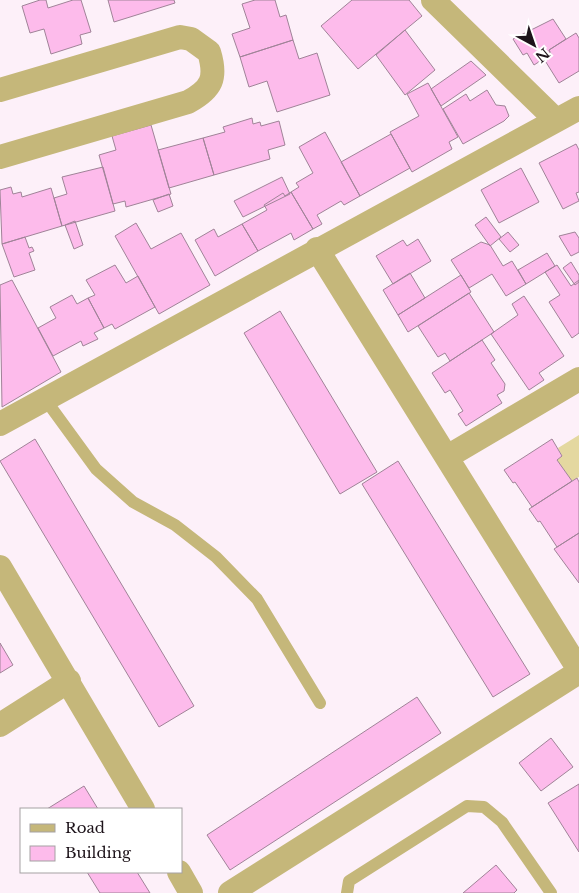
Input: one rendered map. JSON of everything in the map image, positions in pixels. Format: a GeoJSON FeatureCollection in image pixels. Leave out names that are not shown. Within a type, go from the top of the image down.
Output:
{"type":"FeatureCollection","features":[{"type":"Feature","properties":{"kind":"street"},"geometry":{"type":"LineString","coordinates":[[433,0],[556,120]]}},
{"type":"Feature","properties":{"kind":"street"},"geometry":{"type":"LineString","coordinates":[[0,90],[180,37],[196,41],[209,52],[214,73],[209,86],[188,102],[0,156]]}},
{"type":"Feature","properties":{"kind":"street"},"geometry":{"type":"LineString","coordinates":[[0,424],[317,249],[579,108]]}},
{"type":"Feature","properties":{"kind":"street"},"geometry":{"type":"LineString","coordinates":[[230,893],[579,671],[317,249]]}},
{"type":"Feature","properties":{"kind":"street"},"geometry":{"type":"LineString","coordinates":[[447,457],[579,379]]}},
{"type":"Feature","properties":{"kind":"street"},"geometry":{"type":"LineString","coordinates":[[0,568],[69,681],[142,808]]}},
{"type":"Feature","properties":{"kind":"street"},"geometry":{"type":"LineString","coordinates":[[0,725],[69,681]]}},
{"type":"Feature","properties":{"kind":"street"},"geometry":{"type":"LineString","coordinates":[[180,873],[191,893]]}},
{"type":"Feature","properties":{"kind":"lane"},"geometry":{"type":"LineString","coordinates":[[45,399],[96,469],[133,502],[175,525],[216,557],[257,599],[320,703]]}},
{"type":"Feature","properties":{"kind":"lane"},"geometry":{"type":"LineString","coordinates":[[347,893],[349,881],[467,806],[484,807],[502,822],[551,893]]}},
{"type":"Feature","properties":{"kind":"shaded area"},"geometry":{"type":"Polygon","coordinates":[[[579,435],[579,477],[572,481],[557,460],[562,456],[558,448],[579,435]]]}},
{"type":"Feature","properties":{"kind":"building"},"geometry":{"type":"Polygon","coordinates":[[[46,0],[48,8],[73,0],[81,0],[91,32],[80,35],[82,44],[51,54],[44,29],[30,33],[22,6],[46,0]]]}},
{"type":"Feature","properties":{"kind":"building"},"geometry":{"type":"Polygon","coordinates":[[[108,0],[174,0],[175,3],[114,22],[108,0]]]}},
{"type":"Feature","properties":{"kind":"building"},"geometry":{"type":"Polygon","coordinates":[[[255,0],[275,0],[280,17],[286,15],[293,40],[240,57],[232,34],[250,28],[242,4],[255,0]]]}},
{"type":"Feature","properties":{"kind":"building"},"geometry":{"type":"Polygon","coordinates":[[[352,0],[409,0],[422,16],[358,69],[321,26],[352,0]]]}},
{"type":"Feature","properties":{"kind":"building"},"geometry":{"type":"Polygon","coordinates":[[[553,19],[566,39],[549,50],[551,54],[534,65],[527,53],[523,55],[513,39],[553,19]]]}},
{"type":"Feature","properties":{"kind":"building"},"geometry":{"type":"Polygon","coordinates":[[[405,30],[435,70],[405,95],[376,55],[405,30]]]}},
{"type":"Feature","properties":{"kind":"building"},"geometry":{"type":"Polygon","coordinates":[[[576,33],[579,38],[579,71],[559,83],[544,59],[551,54],[549,50],[576,33]]]}},
{"type":"Feature","properties":{"kind":"building"},"geometry":{"type":"Polygon","coordinates":[[[293,40],[299,59],[317,53],[330,95],[277,112],[267,81],[249,87],[240,57],[293,40]]]}},
{"type":"Feature","properties":{"kind":"building"},"geometry":{"type":"Polygon","coordinates":[[[471,61],[486,75],[441,106],[431,89],[471,61]]]}},
{"type":"Feature","properties":{"kind":"building"},"geometry":{"type":"Polygon","coordinates":[[[428,83],[458,137],[449,142],[452,149],[412,172],[390,132],[419,116],[407,94],[428,83]]]}},
{"type":"Feature","properties":{"kind":"building"},"geometry":{"type":"Polygon","coordinates":[[[487,90],[496,105],[505,106],[509,116],[504,121],[463,144],[443,109],[466,94],[470,101],[487,90]]]}},
{"type":"Feature","properties":{"kind":"building"},"geometry":{"type":"Polygon","coordinates":[[[252,118],[253,124],[260,122],[261,126],[279,121],[285,145],[268,150],[270,159],[214,175],[203,138],[225,132],[223,127],[252,118]]]}},
{"type":"Feature","properties":{"kind":"building"},"geometry":{"type":"Polygon","coordinates":[[[151,125],[171,194],[126,207],[125,201],[113,204],[99,155],[116,150],[112,136],[151,125]]]}},
{"type":"Feature","properties":{"kind":"building"},"geometry":{"type":"Polygon","coordinates":[[[325,132],[360,196],[344,205],[341,201],[317,215],[322,224],[313,229],[291,192],[299,187],[296,183],[313,173],[299,147],[325,132]]]}},
{"type":"Feature","properties":{"kind":"building"},"geometry":{"type":"Polygon","coordinates":[[[391,134],[410,168],[360,196],[341,162],[391,134]]]}},
{"type":"Feature","properties":{"kind":"building"},"geometry":{"type":"Polygon","coordinates":[[[203,138],[214,175],[169,188],[158,150],[203,138]]]}},
{"type":"Feature","properties":{"kind":"building"},"geometry":{"type":"Polygon","coordinates":[[[576,144],[579,150],[579,192],[576,193],[579,201],[563,209],[539,163],[576,144]]]}},
{"type":"Feature","properties":{"kind":"building"},"geometry":{"type":"Polygon","coordinates":[[[103,167],[115,211],[62,226],[54,198],[67,194],[62,177],[103,167]]]}},
{"type":"Feature","properties":{"kind":"building"},"geometry":{"type":"Polygon","coordinates":[[[521,168],[539,202],[499,223],[481,190],[521,168]]]}},
{"type":"Feature","properties":{"kind":"building"},"geometry":{"type":"Polygon","coordinates":[[[282,177],[290,194],[243,217],[234,201],[282,177]]]}},
{"type":"Feature","properties":{"kind":"building"},"geometry":{"type":"Polygon","coordinates":[[[11,187],[13,194],[21,192],[22,197],[51,188],[62,226],[2,244],[0,190],[11,187]]]}},
{"type":"Feature","properties":{"kind":"building"},"geometry":{"type":"Polygon","coordinates":[[[291,192],[313,229],[294,240],[291,233],[258,251],[242,224],[267,210],[264,205],[283,193],[285,196],[291,192]]]}},
{"type":"Feature","properties":{"kind":"building"},"geometry":{"type":"Polygon","coordinates":[[[169,194],[173,206],[158,212],[153,200],[169,194]]]}},
{"type":"Feature","properties":{"kind":"building"},"geometry":{"type":"Polygon","coordinates":[[[486,217],[501,237],[490,246],[475,225],[486,217]]]}},
{"type":"Feature","properties":{"kind":"building"},"geometry":{"type":"Polygon","coordinates":[[[75,221],[83,245],[74,249],[65,225],[75,221]]]}},
{"type":"Feature","properties":{"kind":"building"},"geometry":{"type":"Polygon","coordinates":[[[136,223],[151,249],[181,233],[210,285],[159,314],[115,236],[136,223]]]}},
{"type":"Feature","properties":{"kind":"building"},"geometry":{"type":"Polygon","coordinates":[[[242,224],[258,251],[215,276],[195,240],[214,229],[218,237],[242,224]]]}},
{"type":"Feature","properties":{"kind":"building"},"geometry":{"type":"Polygon","coordinates":[[[508,232],[519,245],[510,252],[499,239],[508,232]]]}},
{"type":"Feature","properties":{"kind":"building"},"geometry":{"type":"Polygon","coordinates":[[[575,232],[579,238],[579,252],[571,256],[559,236],[575,232]]]}},
{"type":"Feature","properties":{"kind":"building"},"geometry":{"type":"Polygon","coordinates":[[[25,237],[29,248],[32,247],[34,251],[29,253],[35,270],[14,277],[2,244],[25,237]]]}},
{"type":"Feature","properties":{"kind":"building"},"geometry":{"type":"Polygon","coordinates":[[[418,239],[431,261],[393,284],[376,256],[403,240],[407,246],[418,239]]]}},
{"type":"Feature","properties":{"kind":"building"},"geometry":{"type":"Polygon","coordinates":[[[481,242],[490,245],[503,266],[512,261],[526,284],[506,296],[492,274],[469,288],[451,260],[481,242]]]}},
{"type":"Feature","properties":{"kind":"building"},"geometry":{"type":"Polygon","coordinates":[[[547,253],[555,266],[526,284],[518,270],[547,253]]]}},
{"type":"Feature","properties":{"kind":"building"},"geometry":{"type":"Polygon","coordinates":[[[571,262],[579,275],[579,282],[575,285],[563,268],[571,262]]]}},
{"type":"Feature","properties":{"kind":"building"},"geometry":{"type":"Polygon","coordinates":[[[115,265],[126,283],[138,276],[155,307],[115,329],[112,324],[104,328],[88,298],[95,295],[86,280],[115,265]]]}},
{"type":"Feature","properties":{"kind":"building"},"geometry":{"type":"Polygon","coordinates":[[[557,265],[571,286],[579,280],[579,333],[572,338],[549,302],[560,295],[545,272],[557,265]]]}},
{"type":"Feature","properties":{"kind":"building"},"geometry":{"type":"Polygon","coordinates":[[[410,273],[425,298],[398,315],[383,290],[410,273]]]}},
{"type":"Feature","properties":{"kind":"building"},"geometry":{"type":"Polygon","coordinates":[[[461,275],[471,292],[408,332],[398,315],[461,275]]]}},
{"type":"Feature","properties":{"kind":"building"},"geometry":{"type":"Polygon","coordinates":[[[12,280],[61,372],[2,407],[0,285],[12,280]]]}},
{"type":"Feature","properties":{"kind":"building"},"geometry":{"type":"Polygon","coordinates":[[[469,293],[494,332],[450,361],[445,353],[438,357],[418,326],[469,293]]]}},
{"type":"Feature","properties":{"kind":"building"},"geometry":{"type":"Polygon","coordinates":[[[72,295],[77,304],[88,298],[104,328],[94,333],[98,339],[83,346],[81,341],[53,356],[38,328],[56,318],[50,307],[72,295]]]}},
{"type":"Feature","properties":{"kind":"building"},"geometry":{"type":"Polygon","coordinates":[[[524,296],[564,356],[539,373],[544,380],[529,390],[491,334],[518,315],[512,304],[524,296]]]}},
{"type":"Feature","properties":{"kind":"building"},"geometry":{"type":"Polygon","coordinates":[[[280,311],[377,472],[340,494],[244,333],[280,311]]]}},
{"type":"Feature","properties":{"kind":"building"},"geometry":{"type":"Polygon","coordinates":[[[482,340],[495,360],[491,363],[505,384],[504,391],[497,395],[502,403],[466,426],[458,414],[463,411],[450,390],[445,393],[432,373],[482,340]]]}},
{"type":"Feature","properties":{"kind":"building"},"geometry":{"type":"Polygon","coordinates":[[[35,439],[194,706],[159,727],[0,461],[35,439]]]}},
{"type":"Feature","properties":{"kind":"building"},"geometry":{"type":"Polygon","coordinates":[[[552,439],[562,456],[557,460],[572,481],[532,507],[515,482],[513,483],[504,470],[552,439]]]}},
{"type":"Feature","properties":{"kind":"building"},"geometry":{"type":"Polygon","coordinates":[[[398,461],[530,674],[493,697],[362,484],[398,461]]]}},
{"type":"Feature","properties":{"kind":"building"},"geometry":{"type":"Polygon","coordinates":[[[577,478],[579,482],[579,533],[557,547],[540,521],[538,522],[529,509],[577,478]]]}},
{"type":"Feature","properties":{"kind":"building"},"geometry":{"type":"Polygon","coordinates":[[[579,533],[579,583],[554,549],[579,533]]]}},
{"type":"Feature","properties":{"kind":"building"},"geometry":{"type":"Polygon","coordinates":[[[0,643],[13,665],[0,673],[0,643]]]}},
{"type":"Feature","properties":{"kind":"building"},"geometry":{"type":"Polygon","coordinates":[[[417,697],[441,733],[230,870],[207,835],[417,697]]]}},
{"type":"Feature","properties":{"kind":"building"},"geometry":{"type":"Polygon","coordinates":[[[551,738],[573,767],[541,791],[519,763],[551,738]]]}},
{"type":"Feature","properties":{"kind":"building"},"geometry":{"type":"Polygon","coordinates":[[[579,784],[579,852],[548,803],[579,784]]]}},
{"type":"Feature","properties":{"kind":"building"},"geometry":{"type":"Polygon","coordinates":[[[84,786],[97,808],[49,808],[84,786]]]}},
{"type":"Feature","properties":{"kind":"building"},"geometry":{"type":"Polygon","coordinates":[[[496,865],[517,890],[514,893],[463,893],[496,865]]]}},
{"type":"Feature","properties":{"kind":"building"},"geometry":{"type":"Polygon","coordinates":[[[88,873],[138,873],[150,893],[100,893],[88,873]]]}}]}
